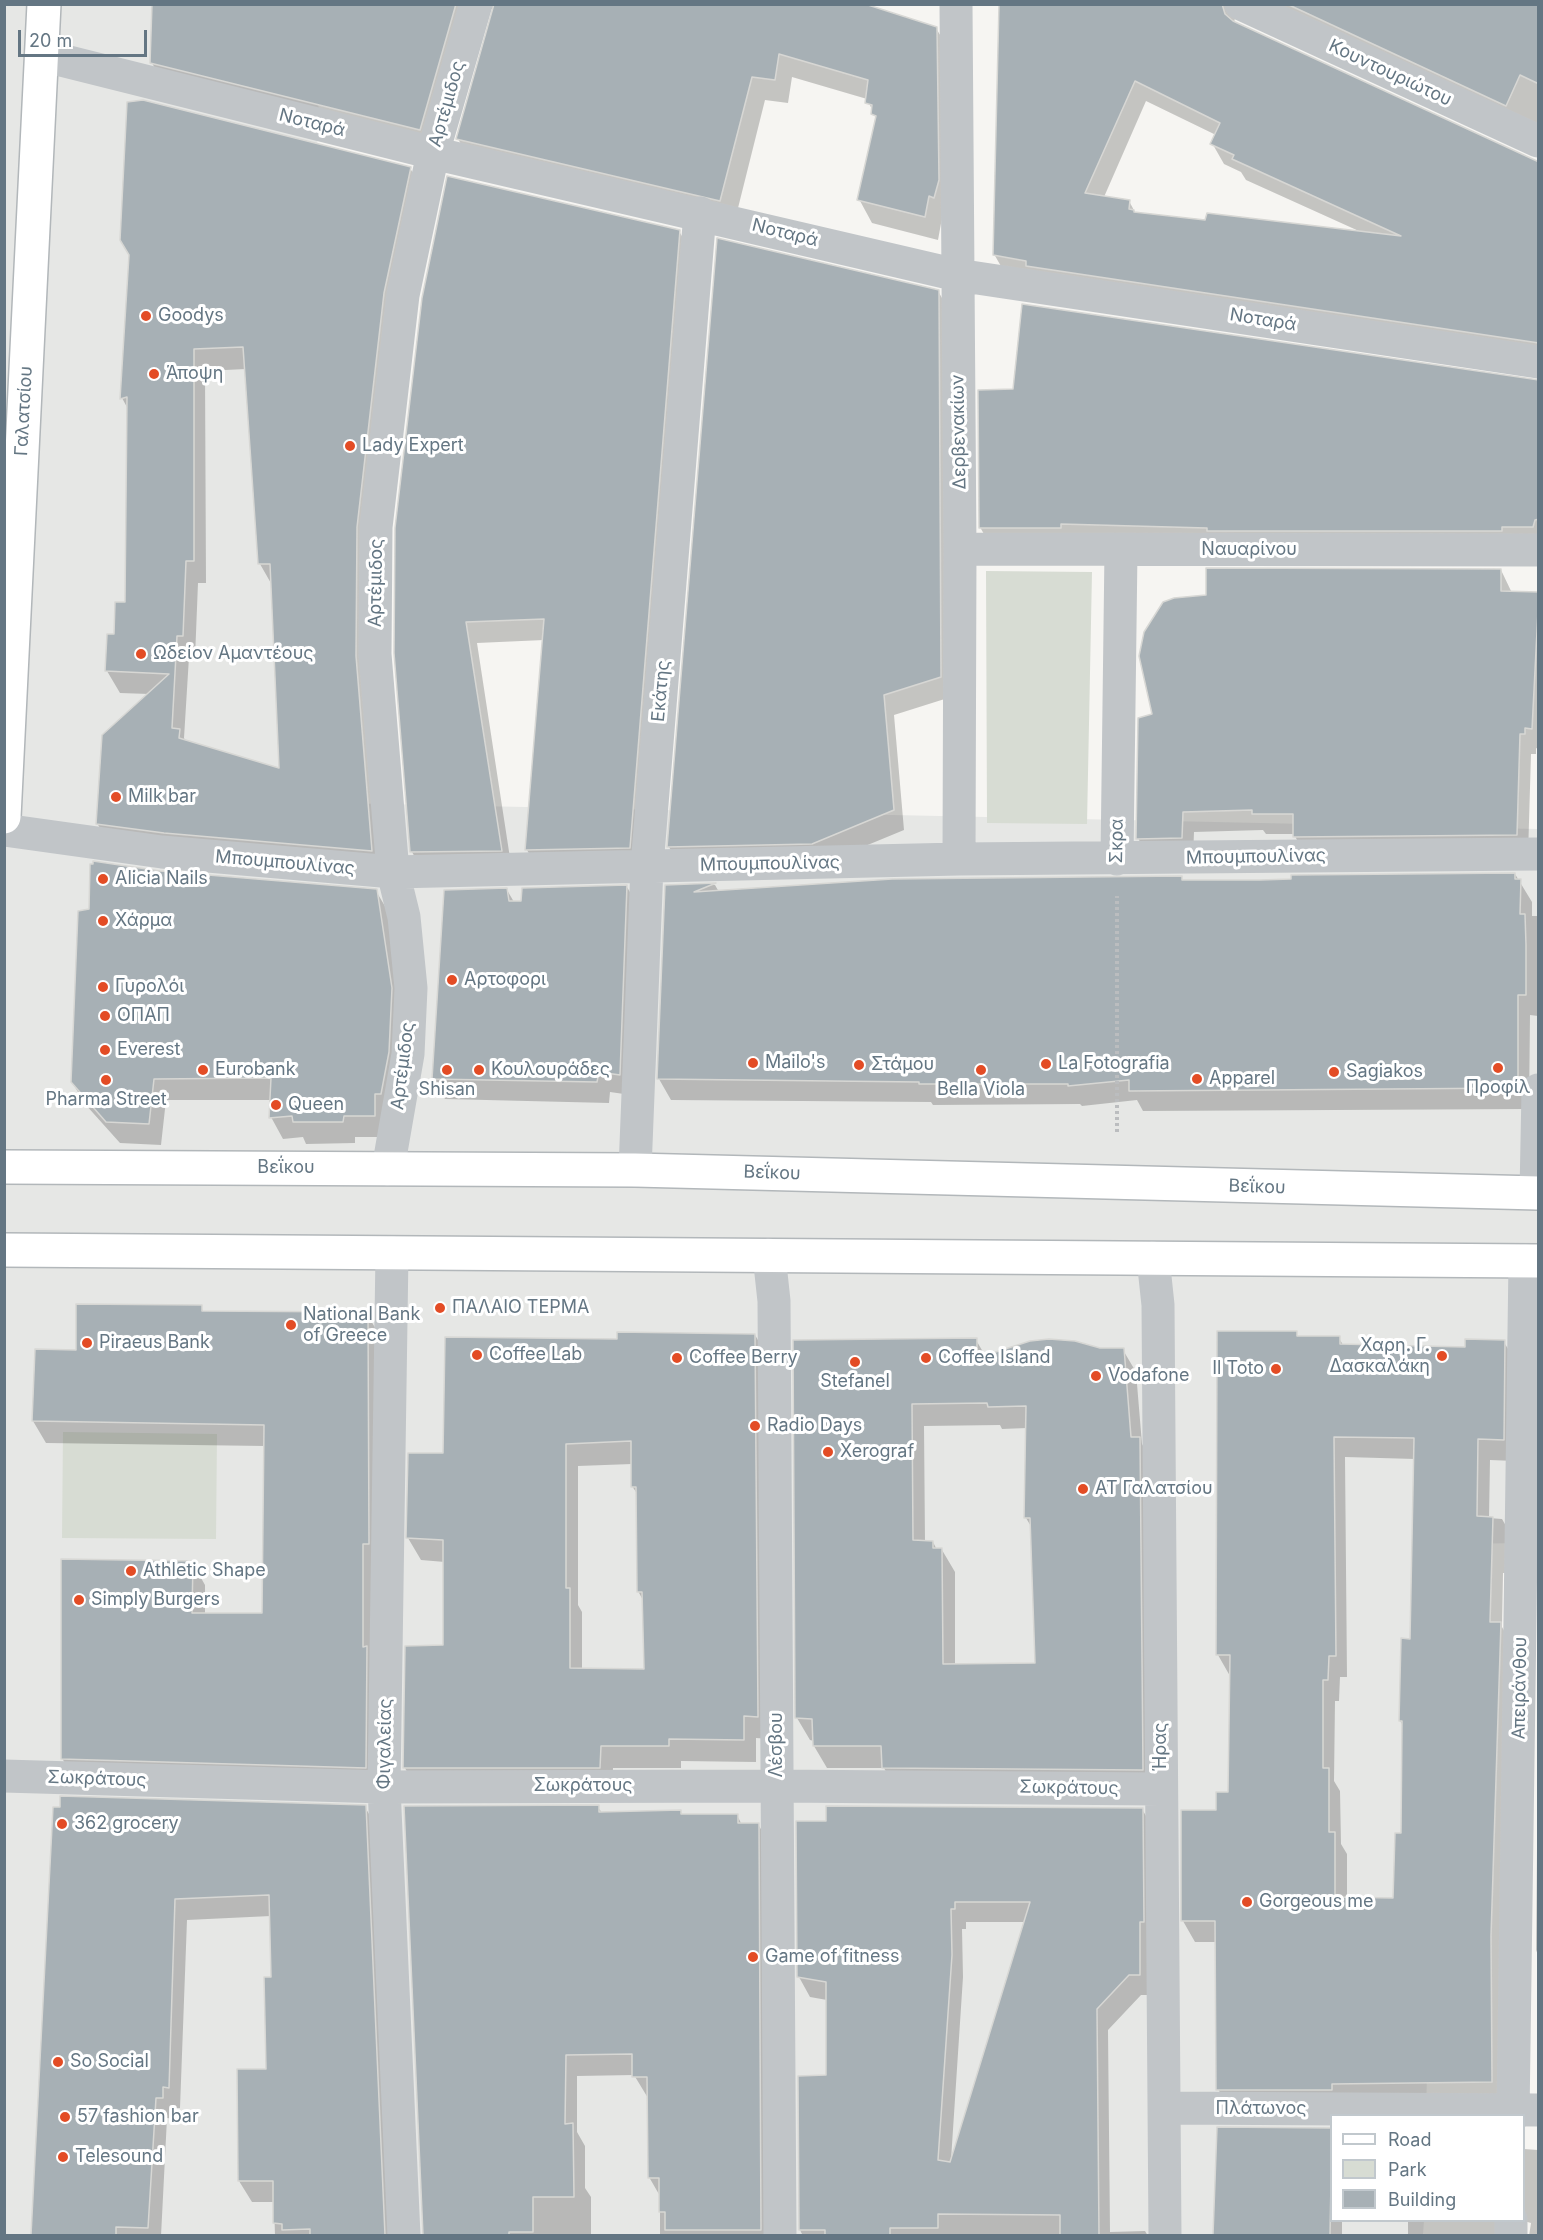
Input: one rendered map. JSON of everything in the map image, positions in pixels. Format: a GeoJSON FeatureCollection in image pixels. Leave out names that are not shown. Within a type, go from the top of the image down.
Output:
{"type":"FeatureCollection","features":[{"type":"Feature","properties":{"kind":"main road","name":"Γαλατσίου"},"geometry":{"type":"LineString","coordinates":[[4,817],[44,4]]}},
{"type":"Feature","properties":{"kind":"main road","name":"Βεΐκου"},"geometry":{"type":"LineString","coordinates":[[4,1167],[636,1170],[1537,1192]]}},
{"type":"Feature","properties":{"kind":"main road"},"geometry":{"type":"LineString","coordinates":[[4,1250],[1532,1261]]}},
{"type":"Feature","properties":{"kind":"street","name":"Αρτέμιδος"},"geometry":{"type":"LineString","coordinates":[[388,1169],[408,1054],[411,988],[404,917],[393,872],[375,654],[376,527],[403,294],[433,153],[476,4]]}},
{"type":"Feature","properties":{"kind":"street","name":"Κουντουριώτου"},"geometry":{"type":"LineString","coordinates":[[1241,4],[1539,141]]}},
{"type":"Feature","properties":{"kind":"street","name":"Δερβενακίων"},"geometry":{"type":"LineString","coordinates":[[947,7],[957,275],[960,549],[959,859]]}},
{"type":"Feature","properties":{"kind":"street","name":"Νοταρά"},"geometry":{"type":"LineString","coordinates":[[41,55],[433,153],[700,213],[957,275],[1539,362]]}},
{"type":"Feature","properties":{"kind":"street","name":"Εκάτης"},"geometry":{"type":"LineString","coordinates":[[636,1170],[647,866],[700,213]]}},
{"type":"Feature","properties":{"kind":"street","name":"Ναυαρίνου"},"geometry":{"type":"LineString","coordinates":[[960,549],[1539,550]]}},
{"type":"Feature","properties":{"kind":"street","name":"Σκρα"},"geometry":{"type":"LineString","coordinates":[[1117,859],[1121,550]]}},
{"type":"Feature","properties":{"kind":"street","name":"Μπουμπουλίνας"},"geometry":{"type":"LineString","coordinates":[[4,830],[162,852],[393,872],[959,859],[1539,854]]}},
{"type":"Feature","properties":{"kind":"street"},"geometry":{"type":"LineString","coordinates":[[1537,1192],[1539,1090]]}},
{"type":"Feature","properties":{"kind":"street","name":"Φιγαλείας"},"geometry":{"type":"LineString","coordinates":[[392,1253],[384,1787],[404,2235]]}},
{"type":"Feature","properties":{"kind":"street","name":"Λέσβου"},"geometry":{"type":"LineString","coordinates":[[770,1255],[774,1301],[780,2235]]}},
{"type":"Feature","properties":{"kind":"street","name":"Ήρας"},"geometry":{"type":"LineString","coordinates":[[1153,1258],[1158,1305],[1165,2235]]}},
{"type":"Feature","properties":{"kind":"street","name":"Απειράνθου"},"geometry":{"type":"LineString","coordinates":[[1521,2112],[1530,1582],[1532,1261]]}},
{"type":"Feature","properties":{"kind":"street","name":"Σωκράτους"},"geometry":{"type":"LineString","coordinates":[[4,1776],[384,1787],[777,1786],[1161,1789]]}},
{"type":"Feature","properties":{"kind":"street","name":"Πλάτωνος"},"geometry":{"type":"LineString","coordinates":[[1164,2108],[1521,2112]]}},
{"type":"Feature","properties":{"kind":"path","name":"Σκρα"},"geometry":{"type":"LineString","coordinates":[[1117,859],[1117,1132]]}},
{"type":"Feature","properties":{"kind":"shaded area"},"geometry":{"type":"Polygon","coordinates":[[[5,5],[322,5],[295,802],[1538,829],[1538,1543],[1441,1544],[1426,2114],[1330,2114],[1330,2222],[1424,2222],[1423,2235],[5,2236],[5,5]]]}},
{"type":"Feature","properties":{"kind":"green space"},"geometry":{"type":"Polygon","coordinates":[[[986,571],[1092,572],[1087,824],[987,823],[986,571]]]}},
{"type":"Feature","properties":{"kind":"green space"},"geometry":{"type":"Polygon","coordinates":[[[63,1432],[217,1434],[216,1539],[62,1538],[63,1432]]]}},
{"type":"Feature","properties":{"kind":"building"},"geometry":{"type":"Polygon","coordinates":[[[152,4],[456,4],[420,130],[150,63],[152,4]]]}},
{"type":"Feature","properties":{"kind":"building"},"geometry":{"type":"Polygon","coordinates":[[[494,4],[865,4],[937,27],[939,180],[934,198],[929,196],[925,217],[857,200],[876,116],[871,114],[872,105],[865,103],[868,80],[779,54],[775,80],[752,77],[720,201],[456,139],[494,4]]]}},
{"type":"Feature","properties":{"kind":"building"},"geometry":{"type":"Polygon","coordinates":[[[999,4],[1222,4],[1225,14],[1233,21],[1539,162],[1539,343],[1026,266],[1026,261],[993,255],[999,4]],[[1135,81],[1085,193],[1130,200],[1129,209],[1134,212],[1205,220],[1207,213],[1401,236],[1232,159],[1234,155],[1210,144],[1220,123],[1135,81]]]}},
{"type":"Feature","properties":{"kind":"building"},"geometry":{"type":"Polygon","coordinates":[[[1287,4],[1539,4],[1539,84],[1520,75],[1506,106],[1287,4]]]}},
{"type":"Feature","properties":{"kind":"building"},"geometry":{"type":"Polygon","coordinates":[[[143,100],[411,167],[384,293],[357,527],[356,656],[372,851],[164,833],[96,824],[102,735],[169,674],[105,671],[107,634],[114,634],[115,602],[125,602],[127,397],[120,399],[129,255],[120,240],[127,102],[143,100]],[[243,347],[194,349],[194,561],[186,561],[183,636],[177,636],[172,728],[180,729],[179,738],[279,768],[270,564],[258,564],[243,347]]]}},
{"type":"Feature","properties":{"kind":"building"},"geometry":{"type":"Polygon","coordinates":[[[447,176],[680,230],[630,848],[525,850],[544,619],[466,622],[502,851],[410,852],[394,653],[395,528],[422,298],[447,176]]]}},
{"type":"Feature","properties":{"kind":"building"},"geometry":{"type":"Polygon","coordinates":[[[717,238],[939,290],[941,677],[884,695],[894,810],[812,844],[667,847],[717,238]]]}},
{"type":"Feature","properties":{"kind":"building"},"geometry":{"type":"Polygon","coordinates":[[[1022,304],[1539,380],[1539,519],[1535,520],[1533,527],[1502,527],[1502,531],[1207,531],[1207,528],[1061,524],[1061,528],[979,528],[978,390],[1013,389],[1022,304]]]}},
{"type":"Feature","properties":{"kind":"building"},"geometry":{"type":"Polygon","coordinates":[[[1206,568],[1501,569],[1501,591],[1539,592],[1532,729],[1525,728],[1525,734],[1520,734],[1517,835],[1293,837],[1293,814],[1252,814],[1252,810],[1183,812],[1182,838],[1136,839],[1138,718],[1152,714],[1139,656],[1144,632],[1163,602],[1174,598],[1206,595],[1206,568]]]}},
{"type":"Feature","properties":{"kind":"building"},"geometry":{"type":"Polygon","coordinates":[[[93,861],[160,871],[377,889],[392,988],[389,1052],[381,1094],[375,1094],[375,1116],[344,1116],[343,1122],[293,1122],[292,1116],[269,1118],[271,1078],[154,1079],[149,1124],[106,1122],[71,1082],[78,911],[89,909],[90,864],[93,864],[93,861]]]}},
{"type":"Feature","properties":{"kind":"building"},"geometry":{"type":"Polygon","coordinates":[[[1515,873],[1515,879],[1521,879],[1520,914],[1525,914],[1526,945],[1526,995],[1518,995],[1518,1088],[1129,1091],[1129,1080],[1068,1086],[1068,1084],[919,1084],[919,1082],[657,1079],[665,885],[716,883],[694,892],[892,879],[1182,876],[1182,880],[1260,880],[1291,879],[1291,875],[1515,873]]]}},
{"type":"Feature","properties":{"kind":"building"},"geometry":{"type":"Polygon","coordinates":[[[627,885],[620,1075],[599,1072],[597,1082],[432,1079],[444,890],[507,888],[509,901],[521,901],[522,888],[627,885]]]}},
{"type":"Feature","properties":{"kind":"building"},"geometry":{"type":"Polygon","coordinates":[[[76,1304],[202,1305],[202,1311],[368,1312],[369,1544],[363,1544],[363,1647],[367,1646],[366,1768],[61,1759],[61,1559],[193,1561],[192,1613],[262,1613],[264,1425],[32,1421],[35,1349],[76,1350],[76,1304]]]}},
{"type":"Feature","properties":{"kind":"building"},"geometry":{"type":"Polygon","coordinates":[[[1217,1331],[1297,1331],[1297,1336],[1340,1336],[1340,1344],[1465,1347],[1465,1339],[1505,1340],[1504,1440],[1478,1439],[1477,1516],[1493,1517],[1490,1622],[1501,1622],[1491,1936],[1492,2082],[1332,2084],[1332,2090],[1216,2090],[1215,1921],[1181,1921],[1181,1810],[1216,1810],[1216,1792],[1228,1792],[1230,1655],[1216,1655],[1217,1331]],[[1334,1437],[1336,1656],[1329,1656],[1328,1680],[1323,1680],[1323,1768],[1329,1768],[1329,1832],[1335,1832],[1335,1897],[1393,1898],[1395,1833],[1401,1833],[1402,1721],[1399,1721],[1401,1638],[1410,1639],[1414,1438],[1334,1437]]]}},
{"type":"Feature","properties":{"kind":"building"},"geometry":{"type":"Polygon","coordinates":[[[617,1332],[755,1334],[758,1717],[744,1716],[744,1740],[669,1739],[669,1746],[601,1746],[600,1768],[403,1768],[405,1646],[443,1645],[443,1540],[406,1538],[408,1453],[443,1453],[445,1337],[617,1339],[617,1332]],[[631,1441],[566,1444],[566,1588],[570,1588],[570,1668],[644,1669],[642,1592],[637,1592],[636,1487],[631,1487],[631,1441]]]}},
{"type":"Feature","properties":{"kind":"building"},"geometry":{"type":"Polygon","coordinates":[[[977,1338],[977,1358],[1030,1341],[1049,1339],[1075,1341],[1100,1348],[1124,1348],[1131,1437],[1140,1437],[1143,1770],[882,1768],[881,1746],[813,1746],[812,1719],[795,1718],[793,1340],[977,1338]],[[987,1403],[912,1404],[913,1540],[933,1541],[933,1548],[942,1548],[943,1664],[1035,1663],[1030,1518],[1024,1518],[1026,1406],[988,1407],[987,1403]]]}},
{"type":"Feature","properties":{"kind":"building"},"geometry":{"type":"Polygon","coordinates":[[[60,1796],[366,1805],[385,2235],[310,2235],[310,2229],[282,2230],[282,2224],[273,2223],[273,2181],[238,2181],[237,2069],[266,2069],[264,1977],[271,1977],[269,1895],[175,1899],[169,2088],[163,2087],[163,2098],[156,2098],[148,2228],[116,2227],[116,2235],[31,2235],[53,1807],[60,1807],[60,1796]]]}},
{"type":"Feature","properties":{"kind":"building"},"geometry":{"type":"Polygon","coordinates":[[[599,1805],[599,1812],[681,1810],[681,1814],[738,1814],[738,1823],[759,1823],[761,2230],[665,2230],[665,2212],[659,2212],[659,2178],[648,2178],[647,2077],[632,2077],[632,2054],[566,2055],[565,2124],[573,2123],[574,2197],[533,2197],[533,2232],[509,2232],[509,2235],[423,2235],[404,1806],[599,1805]]]}},
{"type":"Feature","properties":{"kind":"building"},"geometry":{"type":"Polygon","coordinates":[[[826,1806],[1143,1808],[1144,1922],[1140,1922],[1140,1975],[1129,1975],[1097,2009],[1099,2235],[1060,2235],[1060,2215],[938,2214],[938,2228],[890,2228],[890,2235],[825,2235],[825,2230],[799,2230],[798,2076],[826,2075],[826,1982],[797,1977],[796,1821],[826,1821],[826,1806]],[[955,1902],[955,1909],[951,1909],[952,1955],[938,2160],[950,2162],[1030,1902],[955,1902]]]}},
{"type":"Feature","properties":{"kind":"building"},"geometry":{"type":"Polygon","coordinates":[[[1217,2127],[1330,2128],[1330,2235],[1213,2235],[1217,2127]]]}},
{"type":"Feature","properties":{"kind":"place","name":"Goodys"},"geometry":{"type":"Point","coordinates":[146,316]}},
{"type":"Feature","properties":{"kind":"place","name":"Άποψη"},"geometry":{"type":"Point","coordinates":[154,374]}},
{"type":"Feature","properties":{"kind":"place","name":"Lady Expert"},"geometry":{"type":"Point","coordinates":[350,446]}},
{"type":"Feature","properties":{"kind":"place","name":"Ωδείον Αμαντέους"},"geometry":{"type":"Point","coordinates":[141,654]}},
{"type":"Feature","properties":{"kind":"place","name":"Milk bar"},"geometry":{"type":"Point","coordinates":[116,797]}},
{"type":"Feature","properties":{"kind":"place","name":"Alicia Nails"},"geometry":{"type":"Point","coordinates":[103,879]}},
{"type":"Feature","properties":{"kind":"place","name":"Χάρμα"},"geometry":{"type":"Point","coordinates":[103,921]}},
{"type":"Feature","properties":{"kind":"place","name":"Αρτοφορι"},"geometry":{"type":"Point","coordinates":[452,980]}},
{"type":"Feature","properties":{"kind":"place","name":"Γυρολόι"},"geometry":{"type":"Point","coordinates":[103,987]}},
{"type":"Feature","properties":{"kind":"place","name":"ΟΠΑΠ"},"geometry":{"type":"Point","coordinates":[105,1016]}},
{"type":"Feature","properties":{"kind":"place","name":"Everest"},"geometry":{"type":"Point","coordinates":[105,1050]}},
{"type":"Feature","properties":{"kind":"place","name":"Mailo's"},"geometry":{"type":"Point","coordinates":[753,1063]}},
{"type":"Feature","properties":{"kind":"place","name":"La Fotografia"},"geometry":{"type":"Point","coordinates":[1046,1064]}},
{"type":"Feature","properties":{"kind":"place","name":"Στάμου"},"geometry":{"type":"Point","coordinates":[859,1065]}},
{"type":"Feature","properties":{"kind":"place","name":"Προφίλ"},"geometry":{"type":"Point","coordinates":[1498,1068]}},
{"type":"Feature","properties":{"kind":"place","name":"Eurobank"},"geometry":{"type":"Point","coordinates":[203,1070]}},
{"type":"Feature","properties":{"kind":"place","name":"Shisan"},"geometry":{"type":"Point","coordinates":[447,1070]}},
{"type":"Feature","properties":{"kind":"place","name":"Κουλουράδες"},"geometry":{"type":"Point","coordinates":[479,1070]}},
{"type":"Feature","properties":{"kind":"place","name":"Bella Viola"},"geometry":{"type":"Point","coordinates":[981,1070]}},
{"type":"Feature","properties":{"kind":"place","name":"Sagiakos"},"geometry":{"type":"Point","coordinates":[1334,1072]}},
{"type":"Feature","properties":{"kind":"place","name":"Apparel"},"geometry":{"type":"Point","coordinates":[1197,1079]}},
{"type":"Feature","properties":{"kind":"place","name":"Pharma Street"},"geometry":{"type":"Point","coordinates":[106,1080]}},
{"type":"Feature","properties":{"kind":"place","name":"Queen"},"geometry":{"type":"Point","coordinates":[276,1105]}},
{"type":"Feature","properties":{"kind":"place","name":"ΠΑΛΑΙΟ ΤΕΡΜΑ"},"geometry":{"type":"Point","coordinates":[440,1308]}},
{"type":"Feature","properties":{"kind":"place","name":"National Bank of Greece"},"geometry":{"type":"Point","coordinates":[291,1325]}},
{"type":"Feature","properties":{"kind":"place","name":"Piraeus Bank"},"geometry":{"type":"Point","coordinates":[87,1343]}},
{"type":"Feature","properties":{"kind":"place","name":"Coffee Lab"},"geometry":{"type":"Point","coordinates":[477,1355]}},
{"type":"Feature","properties":{"kind":"place","name":"Χαρη. Γ. Δασκαλάκη"},"geometry":{"type":"Point","coordinates":[1442,1356]}},
{"type":"Feature","properties":{"kind":"place","name":"Coffee Berry"},"geometry":{"type":"Point","coordinates":[677,1358]}},
{"type":"Feature","properties":{"kind":"place","name":"Coffee Island"},"geometry":{"type":"Point","coordinates":[926,1358]}},
{"type":"Feature","properties":{"kind":"place","name":"Stefanel"},"geometry":{"type":"Point","coordinates":[855,1362]}},
{"type":"Feature","properties":{"kind":"place","name":"Il Toto"},"geometry":{"type":"Point","coordinates":[1276,1369]}},
{"type":"Feature","properties":{"kind":"place","name":"Vodafone"},"geometry":{"type":"Point","coordinates":[1096,1376]}},
{"type":"Feature","properties":{"kind":"place","name":"Radio Days"},"geometry":{"type":"Point","coordinates":[755,1426]}},
{"type":"Feature","properties":{"kind":"place","name":"Xerograf"},"geometry":{"type":"Point","coordinates":[828,1452]}},
{"type":"Feature","properties":{"kind":"place","name":"ΑΤ Γαλατσίου"},"geometry":{"type":"Point","coordinates":[1083,1489]}},
{"type":"Feature","properties":{"kind":"place","name":"Athletic Shape"},"geometry":{"type":"Point","coordinates":[131,1571]}},
{"type":"Feature","properties":{"kind":"place","name":"Simply Burgers"},"geometry":{"type":"Point","coordinates":[79,1600]}},
{"type":"Feature","properties":{"kind":"place","name":"362 grocery"},"geometry":{"type":"Point","coordinates":[62,1824]}},
{"type":"Feature","properties":{"kind":"place","name":"Gorgeous me"},"geometry":{"type":"Point","coordinates":[1247,1902]}},
{"type":"Feature","properties":{"kind":"place","name":"Game of fitness"},"geometry":{"type":"Point","coordinates":[753,1957]}},
{"type":"Feature","properties":{"kind":"place","name":"So Social"},"geometry":{"type":"Point","coordinates":[58,2062]}},
{"type":"Feature","properties":{"kind":"place","name":"57 fashion bar"},"geometry":{"type":"Point","coordinates":[65,2117]}},
{"type":"Feature","properties":{"kind":"place","name":"Telesound"},"geometry":{"type":"Point","coordinates":[63,2157]}}]}
